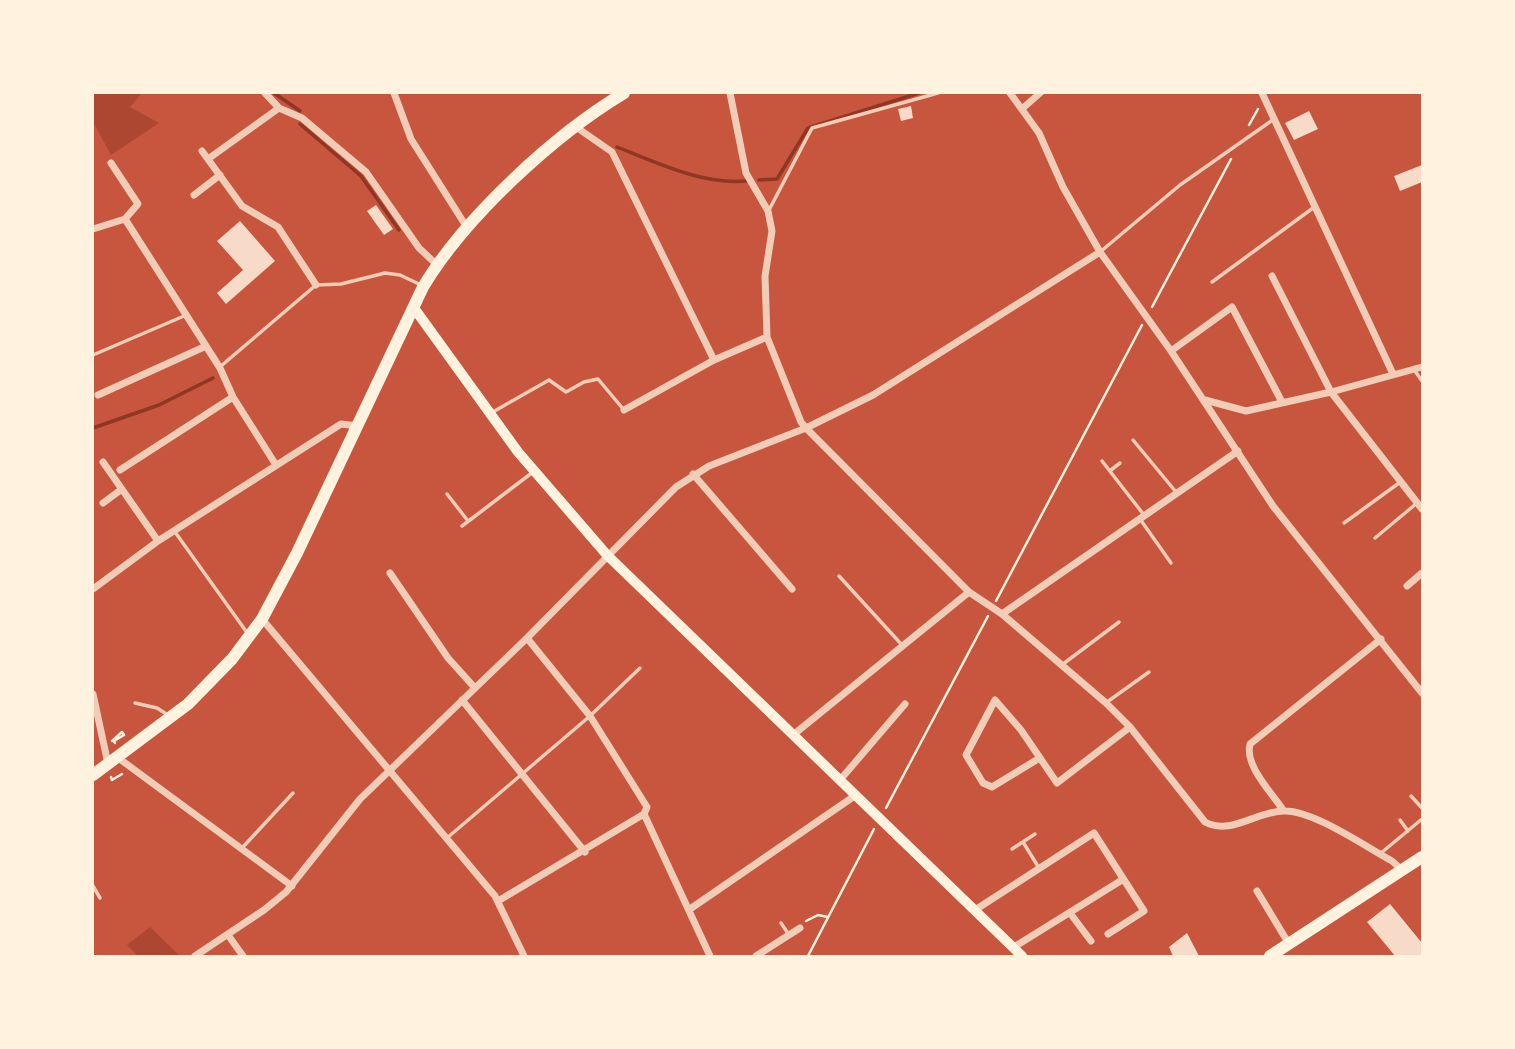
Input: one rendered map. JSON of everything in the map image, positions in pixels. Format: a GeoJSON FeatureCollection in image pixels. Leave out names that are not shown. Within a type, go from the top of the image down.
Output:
{"type":"FeatureCollection","features":[{"type":"Feature","properties":{"kind":"main road"},"geometry":{"type":"LineString","coordinates":[[93,775],[116,763],[214,680],[262,619],[436,264],[466,226],[576,127],[624,93]]}},
{"type":"Feature","properties":{"kind":"main road"},"geometry":{"type":"LineString","coordinates":[[414,308],[489,414],[607,555],[1023,956]]}},
{"type":"Feature","properties":{"kind":"main road"},"geometry":{"type":"LineString","coordinates":[[1270,956],[1421,860]]}},
{"type":"Feature","properties":{"kind":"street"},"geometry":{"type":"LineString","coordinates":[[265,93],[279,108],[302,118],[366,172],[419,248],[436,264]]}},
{"type":"Feature","properties":{"kind":"street"},"geometry":{"type":"LineString","coordinates":[[394,93],[411,139],[466,226]]}},
{"type":"Feature","properties":{"kind":"street"},"geometry":{"type":"LineString","coordinates":[[730,93],[746,173],[768,211],[772,231],[765,276],[767,337],[801,422],[806,428],[969,592],[1002,614],[1063,664],[1130,727],[1205,822],[1220,828],[1283,810],[1308,816],[1380,854],[1402,870]]}},
{"type":"Feature","properties":{"kind":"street"},"geometry":{"type":"LineString","coordinates":[[1010,93],[1023,108],[1100,252],[1205,400],[1273,506],[1422,693]]}},
{"type":"Feature","properties":{"kind":"street"},"geometry":{"type":"LineString","coordinates":[[1023,108],[1040,93]]}},
{"type":"Feature","properties":{"kind":"street"},"geometry":{"type":"LineString","coordinates":[[1262,93],[1276,117],[1393,374]]}},
{"type":"Feature","properties":{"kind":"street"},"geometry":{"type":"LineString","coordinates":[[208,159],[279,108]]}},
{"type":"Feature","properties":{"kind":"street"},"geometry":{"type":"LineString","coordinates":[[576,127],[612,152],[713,360]]}},
{"type":"Feature","properties":{"kind":"street"},"geometry":{"type":"LineString","coordinates":[[202,151],[242,206],[278,227],[316,285]]}},
{"type":"Feature","properties":{"kind":"street"},"geometry":{"type":"LineString","coordinates":[[93,229],[125,219],[138,204],[111,163]]}},
{"type":"Feature","properties":{"kind":"street"},"geometry":{"type":"LineString","coordinates":[[194,195],[220,176]]}},
{"type":"Feature","properties":{"kind":"street"},"geometry":{"type":"LineString","coordinates":[[125,219],[184,316],[220,368],[233,397],[276,465]]}},
{"type":"Feature","properties":{"kind":"street"},"geometry":{"type":"LineString","coordinates":[[195,956],[264,910],[292,886],[352,807],[527,638],[653,508],[693,474],[806,428],[873,394],[1100,252]]}},
{"type":"Feature","properties":{"kind":"street"},"geometry":{"type":"LineString","coordinates":[[1272,276],[1331,392],[1419,506]]}},
{"type":"Feature","properties":{"kind":"street"},"geometry":{"type":"LineString","coordinates":[[1171,351],[1232,307],[1282,402]]}},
{"type":"Feature","properties":{"kind":"street"},"geometry":{"type":"LineString","coordinates":[[624,410],[713,360],[767,337]]}},
{"type":"Feature","properties":{"kind":"street"},"geometry":{"type":"LineString","coordinates":[[98,395],[204,347]]}},
{"type":"Feature","properties":{"kind":"street"},"geometry":{"type":"LineString","coordinates":[[1205,400],[1246,411],[1331,392],[1422,367]]}},
{"type":"Feature","properties":{"kind":"street"},"geometry":{"type":"LineString","coordinates":[[120,470],[233,397]]}},
{"type":"Feature","properties":{"kind":"street"},"geometry":{"type":"LineString","coordinates":[[93,589],[158,541],[341,424],[358,427]]}},
{"type":"Feature","properties":{"kind":"street"},"geometry":{"type":"LineString","coordinates":[[1002,614],[1238,451]]}},
{"type":"Feature","properties":{"kind":"street"},"geometry":{"type":"LineString","coordinates":[[103,462],[158,541]]}},
{"type":"Feature","properties":{"kind":"street"},"geometry":{"type":"LineString","coordinates":[[693,474],[792,589]]}},
{"type":"Feature","properties":{"kind":"street"},"geometry":{"type":"LineString","coordinates":[[103,503],[122,489]]}},
{"type":"Feature","properties":{"kind":"street"},"geometry":{"type":"LineString","coordinates":[[390,573],[447,657],[475,688]]}},
{"type":"Feature","properties":{"kind":"street"},"geometry":{"type":"LineString","coordinates":[[1407,586],[1422,573]]}},
{"type":"Feature","properties":{"kind":"street"},"geometry":{"type":"LineString","coordinates":[[793,735],[969,592]]}},
{"type":"Feature","properties":{"kind":"street"},"geometry":{"type":"LineString","coordinates":[[262,619],[498,901],[524,956]]}},
{"type":"Feature","properties":{"kind":"street"},"geometry":{"type":"LineString","coordinates":[[498,901],[585,852],[644,814],[647,807],[590,716],[527,638]]}},
{"type":"Feature","properties":{"kind":"street"},"geometry":{"type":"LineString","coordinates":[[1283,810],[1252,762],[1248,752],[1250,744],[1381,639]]}},
{"type":"Feature","properties":{"kind":"street"},"geometry":{"type":"LineString","coordinates":[[93,694],[116,763],[242,848],[292,886]]}},
{"type":"Feature","properties":{"kind":"street"},"geometry":{"type":"LineString","coordinates":[[463,700],[585,852]]}},
{"type":"Feature","properties":{"kind":"street"},"geometry":{"type":"LineString","coordinates":[[1038,759],[992,787],[983,783],[966,755],[995,700],[1021,730],[1038,759],[1057,783],[1130,727]]}},
{"type":"Feature","properties":{"kind":"street"},"geometry":{"type":"LineString","coordinates":[[840,780],[905,704]]}},
{"type":"Feature","properties":{"kind":"street"},"geometry":{"type":"LineString","coordinates":[[690,909],[856,794]]}},
{"type":"Feature","properties":{"kind":"street"},"geometry":{"type":"LineString","coordinates":[[644,814],[710,956]]}},
{"type":"Feature","properties":{"kind":"street"},"geometry":{"type":"LineString","coordinates":[[975,910],[1094,833],[1144,911],[1108,934]]}},
{"type":"Feature","properties":{"kind":"street"},"geometry":{"type":"LineString","coordinates":[[1014,947],[1122,880]]}},
{"type":"Feature","properties":{"kind":"street"},"geometry":{"type":"LineString","coordinates":[[1257,891],[1290,945]]}},
{"type":"Feature","properties":{"kind":"street"},"geometry":{"type":"LineString","coordinates":[[1070,913],[1091,942]]}},
{"type":"Feature","properties":{"kind":"street"},"geometry":{"type":"LineString","coordinates":[[755,956],[800,928]]}},
{"type":"Feature","properties":{"kind":"street"},"geometry":{"type":"LineString","coordinates":[[228,934],[243,956]]}},
{"type":"Feature","properties":{"kind":"lane"},"geometry":{"type":"LineString","coordinates":[[768,211],[812,128],[939,93]]}},
{"type":"Feature","properties":{"kind":"lane"},"geometry":{"type":"LineString","coordinates":[[1100,252],[1180,185],[1276,117]]}},
{"type":"Feature","properties":{"kind":"lane"},"geometry":{"type":"LineString","coordinates":[[1212,282],[1315,207]]}},
{"type":"Feature","properties":{"kind":"lane"},"geometry":{"type":"LineString","coordinates":[[220,368],[316,285],[341,284],[385,273],[400,275],[423,287]]}},
{"type":"Feature","properties":{"kind":"lane"},"geometry":{"type":"LineString","coordinates":[[93,355],[184,316]]}},
{"type":"Feature","properties":{"kind":"lane"},"geometry":{"type":"LineString","coordinates":[[1413,369],[1422,381]]}},
{"type":"Feature","properties":{"kind":"lane"},"geometry":{"type":"LineString","coordinates":[[489,414],[549,380],[566,392],[584,382],[598,379],[624,410]]}},
{"type":"Feature","properties":{"kind":"lane"},"geometry":{"type":"LineString","coordinates":[[1133,440],[1177,493]]}},
{"type":"Feature","properties":{"kind":"lane"},"geometry":{"type":"LineString","coordinates":[[1102,461],[1171,563]]}},
{"type":"Feature","properties":{"kind":"lane"},"geometry":{"type":"LineString","coordinates":[[1110,471],[1120,463]]}},
{"type":"Feature","properties":{"kind":"lane"},"geometry":{"type":"LineString","coordinates":[[462,526],[534,471]]}},
{"type":"Feature","properties":{"kind":"lane"},"geometry":{"type":"LineString","coordinates":[[1344,523],[1399,483]]}},
{"type":"Feature","properties":{"kind":"lane"},"geometry":{"type":"LineString","coordinates":[[447,494],[468,521]]}},
{"type":"Feature","properties":{"kind":"lane"},"geometry":{"type":"LineString","coordinates":[[1375,538],[1419,506]]}},
{"type":"Feature","properties":{"kind":"lane"},"geometry":{"type":"LineString","coordinates":[[174,531],[250,636]]}},
{"type":"Feature","properties":{"kind":"lane"},"geometry":{"type":"LineString","coordinates":[[839,576],[903,647]]}},
{"type":"Feature","properties":{"kind":"lane"},"geometry":{"type":"LineString","coordinates":[[1063,664],[1119,622]]}},
{"type":"Feature","properties":{"kind":"lane"},"geometry":{"type":"LineString","coordinates":[[446,838],[590,716],[640,668]]}},
{"type":"Feature","properties":{"kind":"lane"},"geometry":{"type":"LineString","coordinates":[[1106,704],[1149,672]]}},
{"type":"Feature","properties":{"kind":"lane"},"geometry":{"type":"LineString","coordinates":[[135,703],[164,710],[171,718]]}},
{"type":"Feature","properties":{"kind":"lane"},"geometry":{"type":"LineString","coordinates":[[242,848],[293,793]]}},
{"type":"Feature","properties":{"kind":"lane"},"geometry":{"type":"LineString","coordinates":[[1411,796],[1422,808]]}},
{"type":"Feature","properties":{"kind":"lane"},"geometry":{"type":"LineString","coordinates":[[1380,854],[1422,819]]}},
{"type":"Feature","properties":{"kind":"lane"},"geometry":{"type":"LineString","coordinates":[[1400,820],[1408,831]]}},
{"type":"Feature","properties":{"kind":"lane"},"geometry":{"type":"LineString","coordinates":[[1012,849],[1035,834]]}},
{"type":"Feature","properties":{"kind":"lane"},"geometry":{"type":"LineString","coordinates":[[1023,842],[1039,868]]}},
{"type":"Feature","properties":{"kind":"lane"},"geometry":{"type":"LineString","coordinates":[[93,886],[100,898]]}},
{"type":"Feature","properties":{"kind":"lane"},"geometry":{"type":"LineString","coordinates":[[781,923],[789,935]]}},
{"type":"Feature","properties":{"kind":"path"},"geometry":{"type":"LineString","coordinates":[[1244,135],[1261,103]]}},
{"type":"Feature","properties":{"kind":"path"},"geometry":{"type":"LineString","coordinates":[[1150,312],[1235,152]]}},
{"type":"Feature","properties":{"kind":"path"},"geometry":{"type":"LineString","coordinates":[[995,604],[1145,321]]}},
{"type":"Feature","properties":{"kind":"path"},"geometry":{"type":"LineString","coordinates":[[885,809],[990,612]]}},
{"type":"Feature","properties":{"kind":"path"},"geometry":{"type":"LineString","coordinates":[[116,763],[112,780],[122,774]]}},
{"type":"Feature","properties":{"kind":"path"},"geometry":{"type":"LineString","coordinates":[[808,956],[876,825]]}},
{"type":"Feature","properties":{"kind":"path"},"geometry":{"type":"LineString","coordinates":[[800,928],[815,915],[828,917]]}},
{"type":"Feature","properties":{"kind":"shaded area"},"geometry":{"type":"Polygon","coordinates":[[[93,93],[142,93],[130,107],[159,123],[111,155],[93,122],[93,93]]]}},
{"type":"Feature","properties":{"kind":"shaded area"},"geometry":{"type":"Polygon","coordinates":[[[150,927],[180,956],[138,956],[127,945],[150,927]]]}},
{"type":"Feature","properties":{"kind":"building"},"geometry":{"type":"Polygon","coordinates":[[[911,106],[913,118],[901,121],[898,109],[911,106]]]}},
{"type":"Feature","properties":{"kind":"building"},"geometry":{"type":"Polygon","coordinates":[[[1309,111],[1318,129],[1294,140],[1285,123],[1309,111]]]}},
{"type":"Feature","properties":{"kind":"building"},"geometry":{"type":"Polygon","coordinates":[[[1422,165],[1422,182],[1400,191],[1394,176],[1422,165]]]}},
{"type":"Feature","properties":{"kind":"building"},"geometry":{"type":"Polygon","coordinates":[[[376,205],[393,229],[384,235],[367,211],[376,205]]]}},
{"type":"Feature","properties":{"kind":"building"},"geometry":{"type":"Polygon","coordinates":[[[240,221],[275,261],[226,304],[217,293],[243,270],[217,241],[240,221]]]}},
{"type":"Feature","properties":{"kind":"building"},"geometry":{"type":"Polygon","coordinates":[[[1390,904],[1422,943],[1422,956],[1395,956],[1367,922],[1390,904]]]}},
{"type":"Feature","properties":{"kind":"building"},"geometry":{"type":"Polygon","coordinates":[[[1187,933],[1199,956],[1173,956],[1169,947],[1187,933]]]}},
{"type":"Feature","properties":{"kind":"waterway"},"geometry":{"type":"LineString","coordinates":[[274,93],[300,111]]}},
{"type":"Feature","properties":{"kind":"waterway"},"geometry":{"type":"LineString","coordinates":[[759,180],[777,179],[808,128],[919,93]]}},
{"type":"Feature","properties":{"kind":"waterway"},"geometry":{"type":"LineString","coordinates":[[300,124],[361,176],[399,230]]}},
{"type":"Feature","properties":{"kind":"waterway"},"geometry":{"type":"LineString","coordinates":[[617,147],[697,176],[713,180],[746,181]]}},
{"type":"Feature","properties":{"kind":"waterway"},"geometry":{"type":"LineString","coordinates":[[93,428],[159,405],[213,378]]}}]}
